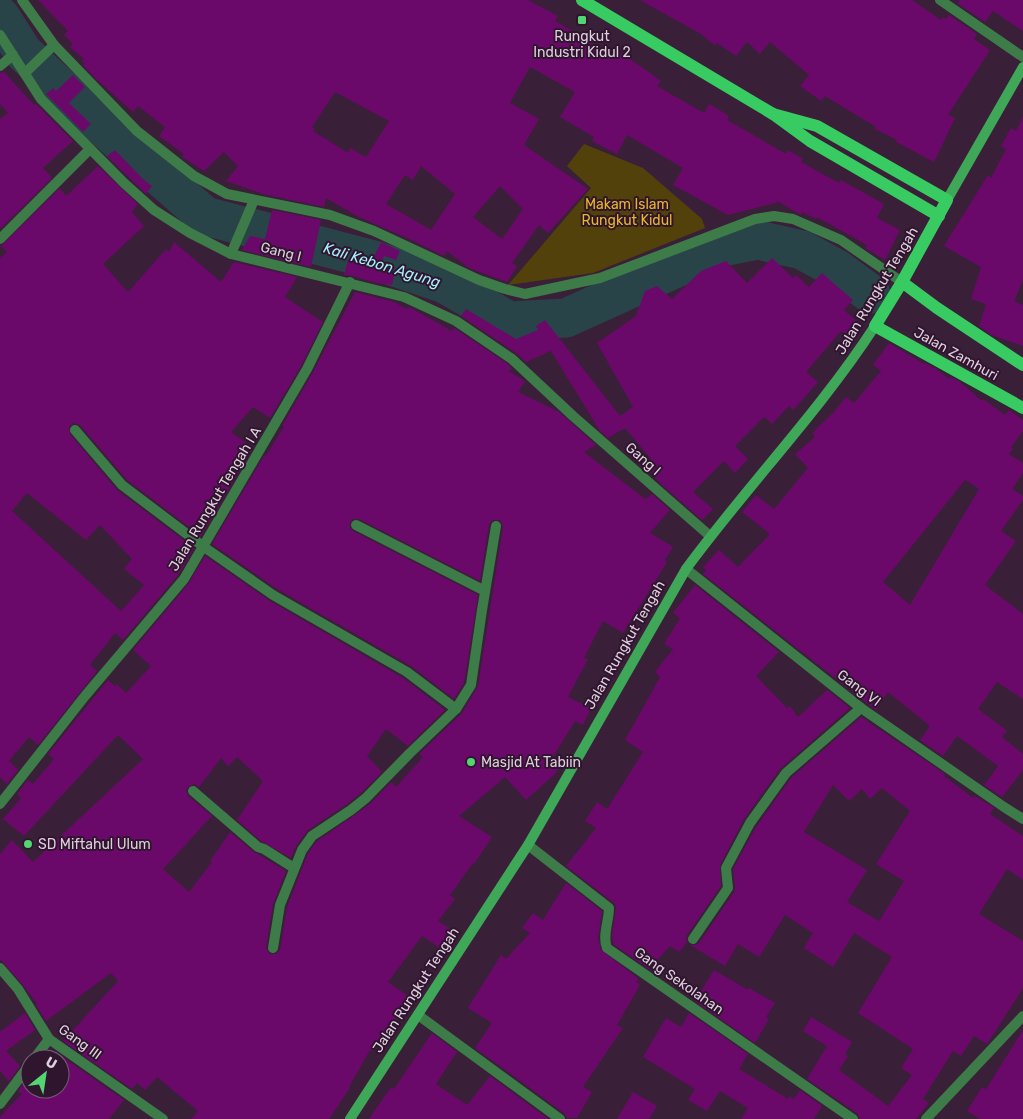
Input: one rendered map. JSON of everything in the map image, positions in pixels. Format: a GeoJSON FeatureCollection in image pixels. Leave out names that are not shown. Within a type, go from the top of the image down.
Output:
{"type":"FeatureCollection","features":[{"type":"Feature","properties":{"kind":"main road"},"geometry":{"type":"LineString","coordinates":[[582,0],[773,114],[810,141],[939,216]]}},
{"type":"Feature","properties":{"kind":"main road"},"geometry":{"type":"LineString","coordinates":[[773,114],[817,126],[948,200],[1023,67]]}},
{"type":"Feature","properties":{"kind":"main road","name":"Jalan Rungkut Tengah"},"geometry":{"type":"LineString","coordinates":[[350,1119],[528,845],[686,569],[710,536],[850,365],[902,282],[948,200]]}},
{"type":"Feature","properties":{"kind":"main road","name":"Jalan Zamhuri"},"geometry":{"type":"LineString","coordinates":[[902,282],[937,308],[1023,365]]}},
{"type":"Feature","properties":{"kind":"main road","name":"Jalan Zamhuri"},"geometry":{"type":"LineString","coordinates":[[875,326],[1023,408]]}},
{"type":"Feature","properties":{"kind":"street"},"geometry":{"type":"LineString","coordinates":[[22,0],[50,49],[137,131],[194,176],[227,194],[330,215],[374,231],[479,280],[505,289],[525,294],[600,278],[755,219],[774,216],[793,219],[841,240],[902,282]]}},
{"type":"Feature","properties":{"kind":"street"},"geometry":{"type":"LineString","coordinates":[[940,0],[1023,57]]}},
{"type":"Feature","properties":{"kind":"street","name":"Gang I"},"geometry":{"type":"LineString","coordinates":[[0,35],[13,55],[28,71],[41,99],[124,183],[154,210],[190,233],[231,254],[350,282],[404,297],[456,321],[512,359],[573,416],[710,536]]}},
{"type":"Feature","properties":{"kind":"street"},"geometry":{"type":"LineString","coordinates":[[28,71],[50,49]]}},
{"type":"Feature","properties":{"kind":"street"},"geometry":{"type":"LineString","coordinates":[[0,66],[13,55]]}},
{"type":"Feature","properties":{"kind":"street"},"geometry":{"type":"LineString","coordinates":[[0,239],[90,149]]}},
{"type":"Feature","properties":{"kind":"street"},"geometry":{"type":"LineString","coordinates":[[231,254],[254,200]]}},
{"type":"Feature","properties":{"kind":"street","name":"Jalan Rungkut Tengah I A"},"geometry":{"type":"LineString","coordinates":[[0,804],[85,696],[184,579],[308,369],[350,282]]}},
{"type":"Feature","properties":{"kind":"street"},"geometry":{"type":"LineString","coordinates":[[75,430],[122,485],[204,547],[273,595],[406,672],[456,709]]}},
{"type":"Feature","properties":{"kind":"street"},"geometry":{"type":"LineString","coordinates":[[356,525],[485,591]]}},
{"type":"Feature","properties":{"kind":"street"},"geometry":{"type":"LineString","coordinates":[[273,948],[280,905],[302,850],[312,836],[366,798],[456,709],[471,685],[496,526]]}},
{"type":"Feature","properties":{"kind":"street","name":"Gang VI"},"geometry":{"type":"LineString","coordinates":[[686,569],[861,708],[1023,819]]}},
{"type":"Feature","properties":{"kind":"street"},"geometry":{"type":"LineString","coordinates":[[693,939],[728,888],[726,868],[750,823],[786,773],[861,708]]}},
{"type":"Feature","properties":{"kind":"street"},"geometry":{"type":"LineString","coordinates":[[193,791],[258,847],[294,868]]}},
{"type":"Feature","properties":{"kind":"street","name":"Gang Sekolahan"},"geometry":{"type":"LineString","coordinates":[[528,845],[608,908],[609,918],[604,942],[607,948],[853,1119]]}},
{"type":"Feature","properties":{"kind":"street","name":"Gang III"},"geometry":{"type":"LineString","coordinates":[[0,968],[18,989],[49,1038],[163,1119]]}},
{"type":"Feature","properties":{"kind":"street"},"geometry":{"type":"LineString","coordinates":[[418,1015],[560,1119]]}},
{"type":"Feature","properties":{"kind":"street"},"geometry":{"type":"LineString","coordinates":[[926,1119],[1023,1016]]}},
{"type":"Feature","properties":{"kind":"street"},"geometry":{"type":"LineString","coordinates":[[41,1049],[49,1038]]}},
{"type":"Feature","properties":{"kind":"street"},"geometry":{"type":"LineString","coordinates":[[0,1104],[20,1077]]}},
{"type":"Feature","properties":{"kind":"green space","name":"Makam Islam Rungkut Kidul"},"geometry":{"type":"Polygon","coordinates":[[[584,144],[643,168],[702,219],[705,228],[593,273],[508,285],[591,188],[567,166],[584,144]]]}},
{"type":"Feature","properties":{"kind":"building"},"geometry":{"type":"Polygon","coordinates":[[[38,0],[528,0],[558,16],[555,21],[601,48],[604,44],[636,63],[661,81],[657,86],[704,113],[709,104],[729,116],[727,120],[786,154],[788,150],[803,159],[801,162],[839,183],[841,180],[884,204],[877,218],[900,230],[885,260],[865,248],[867,245],[817,217],[816,219],[802,212],[801,215],[779,202],[728,215],[673,185],[683,168],[627,135],[617,154],[592,141],[594,137],[560,117],[575,92],[530,67],[510,103],[539,119],[524,145],[588,189],[548,233],[539,225],[512,263],[517,266],[507,282],[469,268],[447,251],[444,256],[359,217],[326,198],[324,207],[263,194],[226,181],[238,166],[224,152],[204,171],[182,157],[184,154],[159,136],[165,127],[138,106],[133,112],[95,78],[83,65],[85,64],[82,61],[84,59],[70,47],[73,44],[64,35],[68,31],[38,0]],[[335,92],[312,127],[315,129],[313,131],[348,153],[350,148],[366,157],[389,121],[335,92]],[[421,166],[413,180],[405,175],[386,204],[431,230],[455,194],[421,166]],[[500,186],[473,217],[502,239],[523,209],[500,186]]]}},
{"type":"Feature","properties":{"kind":"building"},"geometry":{"type":"Polygon","coordinates":[[[640,0],[912,0],[941,20],[943,17],[946,19],[949,15],[977,34],[974,39],[990,50],[948,115],[955,118],[934,162],[896,142],[897,140],[875,129],[876,127],[825,96],[821,101],[800,86],[809,75],[770,42],[760,54],[747,42],[736,56],[717,43],[715,46],[701,34],[640,0]]]}},
{"type":"Feature","properties":{"kind":"building"},"geometry":{"type":"Polygon","coordinates":[[[960,0],[1023,0],[1023,31],[993,11],[985,22],[957,3],[960,0]]]}},
{"type":"Feature","properties":{"kind":"building"},"geometry":{"type":"Polygon","coordinates":[[[4,72],[34,105],[36,104],[73,141],[43,168],[52,178],[0,229],[0,119],[8,113],[0,104],[0,73],[4,72]]]}},
{"type":"Feature","properties":{"kind":"building"},"geometry":{"type":"Polygon","coordinates":[[[73,75],[85,87],[69,103],[91,124],[83,132],[46,94],[53,88],[56,91],[73,75]]]}},
{"type":"Feature","properties":{"kind":"building"},"geometry":{"type":"Polygon","coordinates":[[[1023,117],[1023,280],[1014,301],[1023,305],[1023,346],[992,335],[979,326],[986,304],[971,299],[981,267],[944,246],[988,175],[991,178],[1006,149],[1001,146],[1011,128],[1016,131],[1023,117]]]}},
{"type":"Feature","properties":{"kind":"building"},"geometry":{"type":"Polygon","coordinates":[[[115,150],[152,186],[146,194],[107,156],[115,150]]]}},
{"type":"Feature","properties":{"kind":"building"},"geometry":{"type":"Polygon","coordinates":[[[98,166],[138,204],[132,212],[144,226],[103,264],[128,292],[166,249],[169,252],[174,242],[221,282],[234,262],[297,277],[285,297],[323,322],[301,366],[270,418],[253,407],[231,432],[253,448],[201,536],[127,480],[80,425],[73,423],[69,427],[70,434],[117,490],[194,548],[178,575],[123,640],[115,633],[90,665],[97,671],[38,745],[29,737],[9,761],[18,770],[7,784],[0,777],[0,258],[7,252],[1,246],[60,188],[66,196],[98,166]],[[27,493],[12,511],[121,611],[144,585],[124,569],[132,559],[100,525],[86,540],[27,493]]]}},
{"type":"Feature","properties":{"kind":"building"},"geometry":{"type":"Polygon","coordinates":[[[272,210],[321,220],[311,267],[242,250],[250,236],[265,239],[272,210]]]}},
{"type":"Feature","properties":{"kind":"building"},"geometry":{"type":"Polygon","coordinates":[[[381,242],[400,251],[396,260],[384,256],[380,268],[395,272],[392,285],[344,275],[348,260],[370,265],[381,242]]]}},
{"type":"Feature","properties":{"kind":"building"},"geometry":{"type":"Polygon","coordinates":[[[772,258],[793,278],[796,275],[809,287],[822,273],[853,300],[844,310],[860,324],[849,337],[841,331],[806,372],[818,382],[793,410],[789,406],[772,424],[764,417],[735,446],[748,459],[735,473],[724,461],[693,492],[713,509],[702,520],[662,485],[651,472],[657,466],[625,428],[608,438],[600,431],[551,351],[526,362],[516,353],[461,316],[466,309],[516,339],[538,330],[536,326],[545,320],[620,416],[633,407],[597,343],[636,316],[645,291],[657,286],[672,299],[701,271],[726,261],[747,283],[772,258]]]}},
{"type":"Feature","properties":{"kind":"building"},"geometry":{"type":"Polygon","coordinates":[[[355,292],[394,302],[407,309],[409,307],[452,331],[454,328],[508,364],[512,369],[508,371],[525,381],[518,392],[559,412],[596,445],[584,452],[645,499],[652,494],[670,510],[650,533],[673,547],[665,560],[667,562],[623,633],[603,621],[584,658],[588,659],[568,697],[591,708],[583,725],[575,721],[551,760],[560,766],[555,774],[526,800],[505,777],[459,816],[492,837],[450,895],[455,899],[438,921],[455,932],[443,950],[422,936],[388,982],[411,998],[373,1051],[370,1050],[350,1088],[329,1119],[191,1119],[198,1111],[157,1077],[145,1090],[137,1083],[132,1089],[63,1041],[118,981],[111,973],[46,1021],[37,1004],[23,985],[0,959],[0,854],[12,840],[33,862],[143,759],[118,735],[24,836],[3,819],[21,798],[17,794],[28,780],[33,784],[54,759],[48,754],[108,680],[115,686],[117,684],[126,693],[151,666],[133,650],[189,583],[205,556],[270,601],[403,678],[445,710],[408,746],[386,729],[367,756],[382,772],[347,804],[308,830],[296,846],[291,858],[261,841],[237,820],[263,781],[237,757],[228,766],[221,758],[199,787],[194,784],[188,787],[186,790],[188,796],[212,816],[163,869],[189,892],[212,862],[210,861],[230,832],[254,852],[286,871],[273,904],[266,947],[269,954],[276,954],[280,950],[287,907],[308,853],[317,841],[371,803],[391,782],[396,787],[423,757],[419,754],[462,713],[478,686],[503,527],[500,520],[493,520],[489,524],[480,581],[359,519],[353,519],[350,522],[350,528],[353,531],[478,595],[464,683],[454,699],[411,666],[277,589],[212,544],[264,456],[284,427],[282,426],[355,292]]]}},
{"type":"Feature","properties":{"kind":"building"},"geometry":{"type":"Polygon","coordinates":[[[889,343],[936,369],[949,379],[951,377],[960,382],[982,401],[983,399],[1005,415],[1009,410],[1023,420],[1023,431],[1011,447],[1013,449],[1009,454],[1023,463],[1023,473],[1012,489],[1023,496],[1023,500],[1001,531],[1016,541],[985,585],[1023,614],[1023,699],[997,682],[978,709],[1007,731],[1002,737],[1023,754],[1023,770],[1002,797],[984,785],[998,766],[957,736],[943,756],[920,740],[930,726],[888,692],[876,710],[703,574],[706,570],[703,567],[719,550],[738,567],[770,534],[742,512],[756,495],[774,509],[808,468],[795,454],[815,437],[812,433],[834,412],[846,397],[854,403],[881,371],[873,365],[889,343]],[[965,480],[883,582],[910,605],[979,489],[965,480]]]}},
{"type":"Feature","properties":{"kind":"building"},"geometry":{"type":"Polygon","coordinates":[[[695,585],[779,652],[756,676],[787,708],[790,706],[798,717],[827,690],[850,708],[780,769],[744,819],[720,865],[721,886],[687,935],[688,944],[686,943],[679,952],[670,946],[649,969],[613,944],[612,934],[616,908],[614,903],[566,866],[596,828],[585,821],[597,802],[607,809],[643,752],[625,740],[660,677],[655,672],[673,649],[664,644],[680,618],[673,613],[695,585]]]}},
{"type":"Feature","properties":{"kind":"building"},"geometry":{"type":"Polygon","coordinates":[[[861,717],[945,774],[944,776],[973,798],[975,796],[994,808],[990,814],[1023,836],[1023,880],[1007,869],[979,914],[1023,941],[1023,988],[987,1044],[974,1036],[961,1056],[953,1051],[923,1099],[929,1103],[916,1119],[860,1119],[857,1113],[807,1079],[827,1046],[803,1031],[811,1017],[852,1042],[845,1054],[848,1056],[839,1070],[888,1106],[912,1075],[901,1068],[913,1049],[858,1013],[892,957],[854,933],[833,967],[804,948],[813,933],[785,915],[759,957],[738,944],[725,966],[690,945],[699,943],[734,892],[733,869],[756,827],[791,778],[861,717]],[[833,785],[804,832],[867,870],[847,902],[879,921],[904,881],[876,864],[910,811],[882,788],[870,799],[862,789],[849,801],[833,785]]]}},
{"type":"Feature","properties":{"kind":"building"},"geometry":{"type":"Polygon","coordinates":[[[566,883],[602,911],[598,938],[601,950],[639,979],[636,982],[640,985],[617,1025],[623,1028],[583,1087],[592,1092],[577,1118],[567,1118],[564,1113],[475,1048],[492,1023],[468,1008],[501,955],[506,959],[530,933],[522,928],[533,913],[543,920],[566,883]]]}},
{"type":"Feature","properties":{"kind":"building"},"geometry":{"type":"Polygon","coordinates":[[[714,970],[775,1003],[766,1017],[769,1019],[755,1043],[695,1001],[714,970]]]}},
{"type":"Feature","properties":{"kind":"building"},"geometry":{"type":"Polygon","coordinates":[[[25,1013],[35,1030],[6,1051],[20,1066],[9,1081],[0,1071],[0,1032],[25,1013]]]}},
{"type":"Feature","properties":{"kind":"building"},"geometry":{"type":"Polygon","coordinates":[[[689,1013],[748,1054],[739,1069],[788,1099],[789,1096],[794,1099],[800,1090],[822,1106],[814,1119],[741,1119],[748,1108],[720,1091],[707,1111],[688,1100],[695,1089],[643,1057],[666,1018],[681,1027],[689,1013]]]}},
{"type":"Feature","properties":{"kind":"building"},"geometry":{"type":"Polygon","coordinates":[[[1023,1030],[1023,1119],[980,1119],[967,1111],[982,1087],[986,1089],[1023,1030]]]}},
{"type":"Feature","properties":{"kind":"building"},"geometry":{"type":"Polygon","coordinates":[[[432,1033],[457,1052],[436,1084],[467,1105],[490,1076],[548,1119],[369,1119],[391,1087],[394,1089],[432,1033]]]}},
{"type":"Feature","properties":{"kind":"building"},"geometry":{"type":"Polygon","coordinates":[[[70,1062],[124,1100],[109,1119],[0,1119],[20,1096],[20,1099],[70,1099],[70,1062]]]}},
{"type":"Feature","properties":{"kind":"building"},"geometry":{"type":"Polygon","coordinates":[[[633,1092],[657,1106],[649,1119],[617,1119],[633,1092]]]}},
{"type":"Feature","properties":{"kind":"waterway","name":"Kali Kebon Agung"},"geometry":{"type":"LineString","coordinates":[[0,16],[23,52],[95,120],[205,216],[374,260],[445,284],[509,321],[566,318],[723,247],[758,240],[802,250],[837,269],[871,294]]}},
{"type":"Feature","properties":{"kind":"place","name":"Rungkut Industri Kidul 2"},"geometry":{"type":"Point","coordinates":[582,20]}},
{"type":"Feature","properties":{"kind":"place","name":"Masjid At Tabiin"},"geometry":{"type":"Point","coordinates":[471,762]}},
{"type":"Feature","properties":{"kind":"place","name":"SD Miftahul Ulum"},"geometry":{"type":"Point","coordinates":[28,844]}}]}
